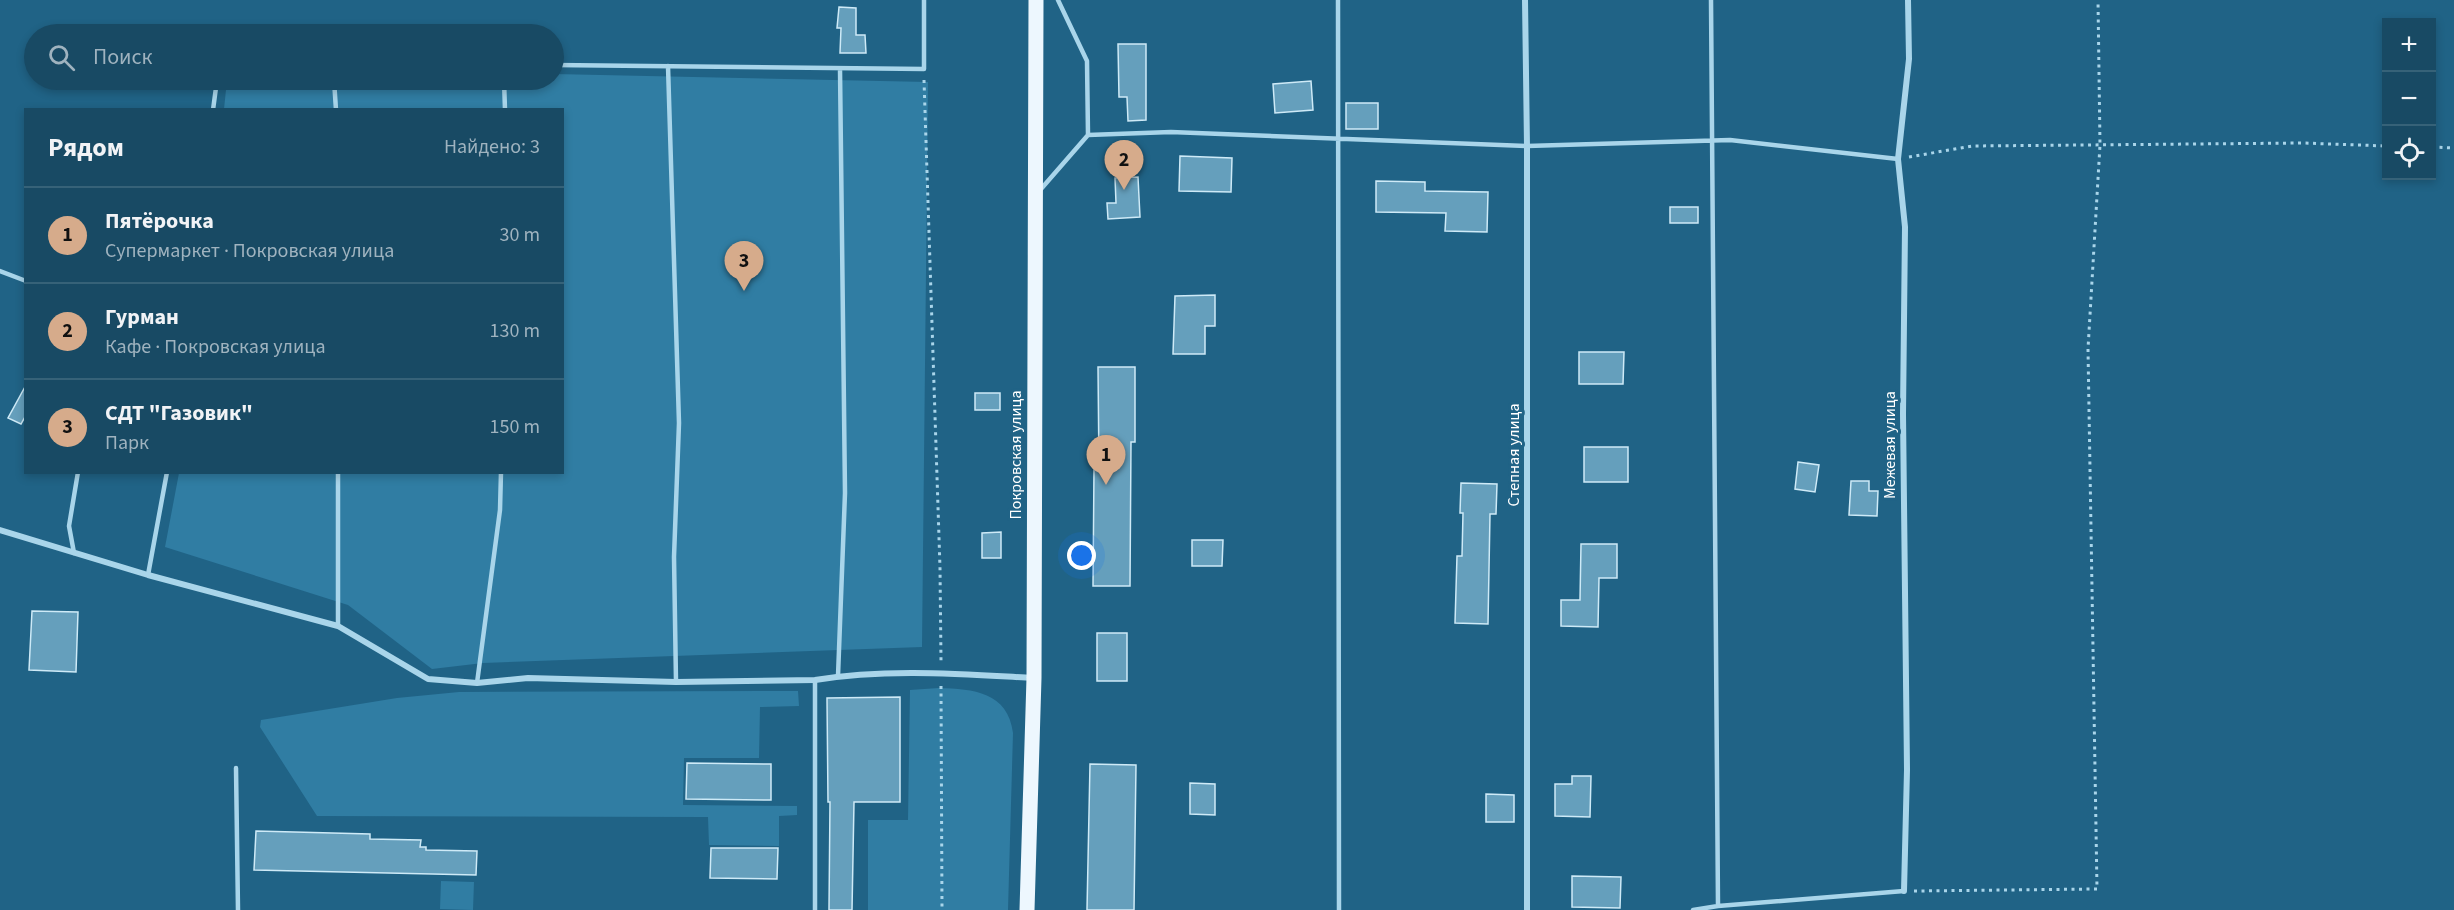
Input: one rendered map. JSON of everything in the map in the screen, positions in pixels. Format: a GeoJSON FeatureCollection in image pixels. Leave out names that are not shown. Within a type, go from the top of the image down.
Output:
{"type":"FeatureCollection","features":[{"type":"Feature","properties":{"kind":"main road","name":"Покровская улица"},"geometry":{"type":"LineString","coordinates":[[1028,910],[1034,678],[1036,0]]}},
{"type":"Feature","properties":{"kind":"street","name":"Степная улица"},"geometry":{"type":"LineString","coordinates":[[1525,0],[1527,910]]}},
{"type":"Feature","properties":{"kind":"street","name":"Межевая улица"},"geometry":{"type":"LineString","coordinates":[[1904,891],[1907,770],[1903,414],[1905,227],[1898,159],[1909,59],[1908,0]]}},
{"type":"Feature","properties":{"kind":"street"},"geometry":{"type":"LineString","coordinates":[[0,530],[148,575],[338,626],[428,679],[477,683],[528,678],[676,682],[815,680],[838,676],[941,673],[1034,678]]}},
{"type":"Feature","properties":{"kind":"lane"},"geometry":{"type":"LineString","coordinates":[[564,64],[924,69],[924,0]]}},
{"type":"Feature","properties":{"kind":"lane"},"geometry":{"type":"LineString","coordinates":[[1035,195],[1088,135],[1087,61],[1058,0]]}},
{"type":"Feature","properties":{"kind":"lane"},"geometry":{"type":"LineString","coordinates":[[1338,0],[1339,910]]}},
{"type":"Feature","properties":{"kind":"lane"},"geometry":{"type":"LineString","coordinates":[[1711,0],[1718,906]]}},
{"type":"Feature","properties":{"kind":"lane"},"geometry":{"type":"LineString","coordinates":[[668,66],[679,423],[674,557],[676,682]]}},
{"type":"Feature","properties":{"kind":"lane"},"geometry":{"type":"LineString","coordinates":[[838,676],[845,493],[840,69]]}},
{"type":"Feature","properties":{"kind":"lane"},"geometry":{"type":"LineString","coordinates":[[213,108],[216,90]]}},
{"type":"Feature","properties":{"kind":"lane"},"geometry":{"type":"LineString","coordinates":[[335,90],[336,108]]}},
{"type":"Feature","properties":{"kind":"lane"},"geometry":{"type":"LineString","coordinates":[[504,90],[505,108]]}},
{"type":"Feature","properties":{"kind":"lane"},"geometry":{"type":"LineString","coordinates":[[1088,135],[1171,132],[1527,146],[1730,140],[1898,159]]}},
{"type":"Feature","properties":{"kind":"lane"},"geometry":{"type":"LineString","coordinates":[[0,271],[24,280]]}},
{"type":"Feature","properties":{"kind":"lane"},"geometry":{"type":"LineString","coordinates":[[74,553],[69,526],[78,474]]}},
{"type":"Feature","properties":{"kind":"lane"},"geometry":{"type":"LineString","coordinates":[[148,575],[167,474]]}},
{"type":"Feature","properties":{"kind":"lane"},"geometry":{"type":"LineString","coordinates":[[338,474],[338,626]]}},
{"type":"Feature","properties":{"kind":"lane"},"geometry":{"type":"LineString","coordinates":[[477,683],[500,510],[501,474]]}},
{"type":"Feature","properties":{"kind":"lane"},"geometry":{"type":"LineString","coordinates":[[815,680],[815,910]]}},
{"type":"Feature","properties":{"kind":"lane"},"geometry":{"type":"LineString","coordinates":[[236,768],[238,910]]}},
{"type":"Feature","properties":{"kind":"lane"},"geometry":{"type":"LineString","coordinates":[[1693,910],[1904,891]]}},
{"type":"Feature","properties":{"kind":"path"},"geometry":{"type":"LineString","coordinates":[[1904,891],[2097,889],[2088,349],[2100,145],[2098,0]]}},
{"type":"Feature","properties":{"kind":"path"},"geometry":{"type":"LineString","coordinates":[[924,69],[940,556],[942,910]]}},
{"type":"Feature","properties":{"kind":"path"},"geometry":{"type":"LineString","coordinates":[[1898,159],[1972,146],[2302,143],[2382,146]]}},
{"type":"Feature","properties":{"kind":"path"},"geometry":{"type":"LineString","coordinates":[[2436,147],[2454,148]]}},
{"type":"Feature","properties":{"kind":"shaded area"},"geometry":{"type":"Polygon","coordinates":[[[564,74],[928,82],[922,647],[483,663],[432,669],[348,605],[165,547],[179,474],[564,474],[564,108],[224,108],[226,90],[564,90],[564,74]]]}},
{"type":"Feature","properties":{"kind":"shaded area"},"geometry":{"type":"Polygon","coordinates":[[[939,688],[976,692],[987,696],[1004,709],[1010,719],[1013,733],[1008,910],[868,910],[868,820],[908,820],[910,690],[939,688]]]}},
{"type":"Feature","properties":{"kind":"shaded area"},"geometry":{"type":"Polygon","coordinates":[[[798,691],[799,706],[760,707],[759,758],[684,758],[683,805],[797,806],[797,815],[779,816],[779,846],[709,845],[708,817],[317,816],[260,727],[261,720],[397,698],[459,692],[798,691]]]}},
{"type":"Feature","properties":{"kind":"shaded area"},"geometry":{"type":"Polygon","coordinates":[[[441,881],[474,882],[473,910],[440,909],[441,881]]]}},
{"type":"Feature","properties":{"kind":"building"},"geometry":{"type":"Polygon","coordinates":[[[839,7],[856,8],[856,35],[865,35],[866,53],[840,53],[841,28],[837,28],[839,7]]]}},
{"type":"Feature","properties":{"kind":"building"},"geometry":{"type":"Polygon","coordinates":[[[1118,44],[1146,44],[1146,120],[1128,121],[1127,97],[1119,97],[1118,44]]]}},
{"type":"Feature","properties":{"kind":"building"},"geometry":{"type":"Polygon","coordinates":[[[1311,81],[1313,110],[1275,113],[1273,84],[1311,81]]]}},
{"type":"Feature","properties":{"kind":"building"},"geometry":{"type":"Polygon","coordinates":[[[1346,103],[1378,103],[1378,129],[1346,129],[1346,103]]]}},
{"type":"Feature","properties":{"kind":"building"},"geometry":{"type":"Polygon","coordinates":[[[1180,156],[1232,158],[1231,192],[1179,191],[1180,156]]]}},
{"type":"Feature","properties":{"kind":"building"},"geometry":{"type":"Polygon","coordinates":[[[1138,177],[1140,217],[1108,219],[1107,203],[1116,203],[1115,178],[1138,177]]]}},
{"type":"Feature","properties":{"kind":"building"},"geometry":{"type":"Polygon","coordinates":[[[1376,181],[1425,182],[1425,191],[1488,192],[1487,232],[1445,231],[1446,213],[1376,212],[1376,181]]]}},
{"type":"Feature","properties":{"kind":"building"},"geometry":{"type":"Polygon","coordinates":[[[1670,207],[1698,207],[1698,223],[1670,223],[1670,207]]]}},
{"type":"Feature","properties":{"kind":"building"},"geometry":{"type":"Polygon","coordinates":[[[1215,295],[1215,326],[1205,326],[1205,354],[1173,354],[1175,296],[1215,295]]]}},
{"type":"Feature","properties":{"kind":"building"},"geometry":{"type":"Polygon","coordinates":[[[1579,352],[1624,352],[1623,384],[1579,384],[1579,352]]]}},
{"type":"Feature","properties":{"kind":"building"},"geometry":{"type":"Polygon","coordinates":[[[1098,367],[1135,367],[1135,442],[1131,442],[1130,586],[1093,586],[1094,469],[1099,469],[1098,367]]]}},
{"type":"Feature","properties":{"kind":"building"},"geometry":{"type":"Polygon","coordinates":[[[24,389],[24,419],[21,424],[8,418],[24,389]]]}},
{"type":"Feature","properties":{"kind":"building"},"geometry":{"type":"Polygon","coordinates":[[[975,393],[1000,393],[1000,410],[975,410],[975,393]]]}},
{"type":"Feature","properties":{"kind":"building"},"geometry":{"type":"Polygon","coordinates":[[[1584,447],[1628,447],[1628,482],[1584,482],[1584,447]]]}},
{"type":"Feature","properties":{"kind":"building"},"geometry":{"type":"Polygon","coordinates":[[[1798,462],[1819,465],[1815,492],[1795,489],[1798,462]]]}},
{"type":"Feature","properties":{"kind":"building"},"geometry":{"type":"Polygon","coordinates":[[[1851,481],[1869,481],[1869,491],[1878,491],[1877,516],[1849,515],[1851,481]]]}},
{"type":"Feature","properties":{"kind":"building"},"geometry":{"type":"Polygon","coordinates":[[[1461,483],[1497,484],[1496,514],[1490,514],[1488,624],[1455,623],[1457,556],[1462,556],[1461,483]]]}},
{"type":"Feature","properties":{"kind":"building"},"geometry":{"type":"Polygon","coordinates":[[[1001,532],[1001,558],[982,558],[982,533],[1001,532]]]}},
{"type":"Feature","properties":{"kind":"building"},"geometry":{"type":"Polygon","coordinates":[[[1192,540],[1223,540],[1222,566],[1192,566],[1192,540]]]}},
{"type":"Feature","properties":{"kind":"building"},"geometry":{"type":"Polygon","coordinates":[[[1581,544],[1617,544],[1617,578],[1599,578],[1598,627],[1561,626],[1561,600],[1580,600],[1581,544]]]}},
{"type":"Feature","properties":{"kind":"building"},"geometry":{"type":"Polygon","coordinates":[[[32,611],[78,612],[76,672],[29,670],[32,611]]]}},
{"type":"Feature","properties":{"kind":"building"},"geometry":{"type":"Polygon","coordinates":[[[1097,633],[1127,633],[1127,681],[1097,681],[1097,633]]]}},
{"type":"Feature","properties":{"kind":"building"},"geometry":{"type":"Polygon","coordinates":[[[900,697],[900,802],[854,802],[852,910],[829,910],[830,802],[828,802],[827,698],[900,697]]]}},
{"type":"Feature","properties":{"kind":"building"},"geometry":{"type":"Polygon","coordinates":[[[687,763],[771,764],[771,800],[686,799],[687,763]]]}},
{"type":"Feature","properties":{"kind":"building"},"geometry":{"type":"Polygon","coordinates":[[[1090,764],[1136,765],[1134,910],[1087,910],[1090,764]]]}},
{"type":"Feature","properties":{"kind":"building"},"geometry":{"type":"Polygon","coordinates":[[[1572,776],[1591,776],[1590,817],[1555,816],[1555,784],[1572,784],[1572,776]]]}},
{"type":"Feature","properties":{"kind":"building"},"geometry":{"type":"Polygon","coordinates":[[[1190,783],[1215,784],[1215,815],[1190,814],[1190,783]]]}},
{"type":"Feature","properties":{"kind":"building"},"geometry":{"type":"Polygon","coordinates":[[[1486,794],[1514,795],[1514,822],[1486,822],[1486,794]]]}},
{"type":"Feature","properties":{"kind":"building"},"geometry":{"type":"Polygon","coordinates":[[[256,831],[370,834],[370,839],[421,840],[420,847],[426,847],[426,850],[477,851],[476,875],[254,870],[256,831]]]}},
{"type":"Feature","properties":{"kind":"building"},"geometry":{"type":"Polygon","coordinates":[[[711,848],[778,848],[777,879],[710,878],[711,848]]]}},
{"type":"Feature","properties":{"kind":"building"},"geometry":{"type":"Polygon","coordinates":[[[1572,876],[1621,877],[1620,908],[1572,907],[1572,876]]]}},
{"type":"Feature","properties":{"kind":"place","name":"Гурман"},"geometry":{"type":"Point","coordinates":[1124,190]}},
{"type":"Feature","properties":{"kind":"place","name":"СДТ \"Газовик\""},"geometry":{"type":"Point","coordinates":[744,291]}},
{"type":"Feature","properties":{"kind":"place","name":"Пятёрочка"},"geometry":{"type":"Point","coordinates":[1106,485]}}]}
